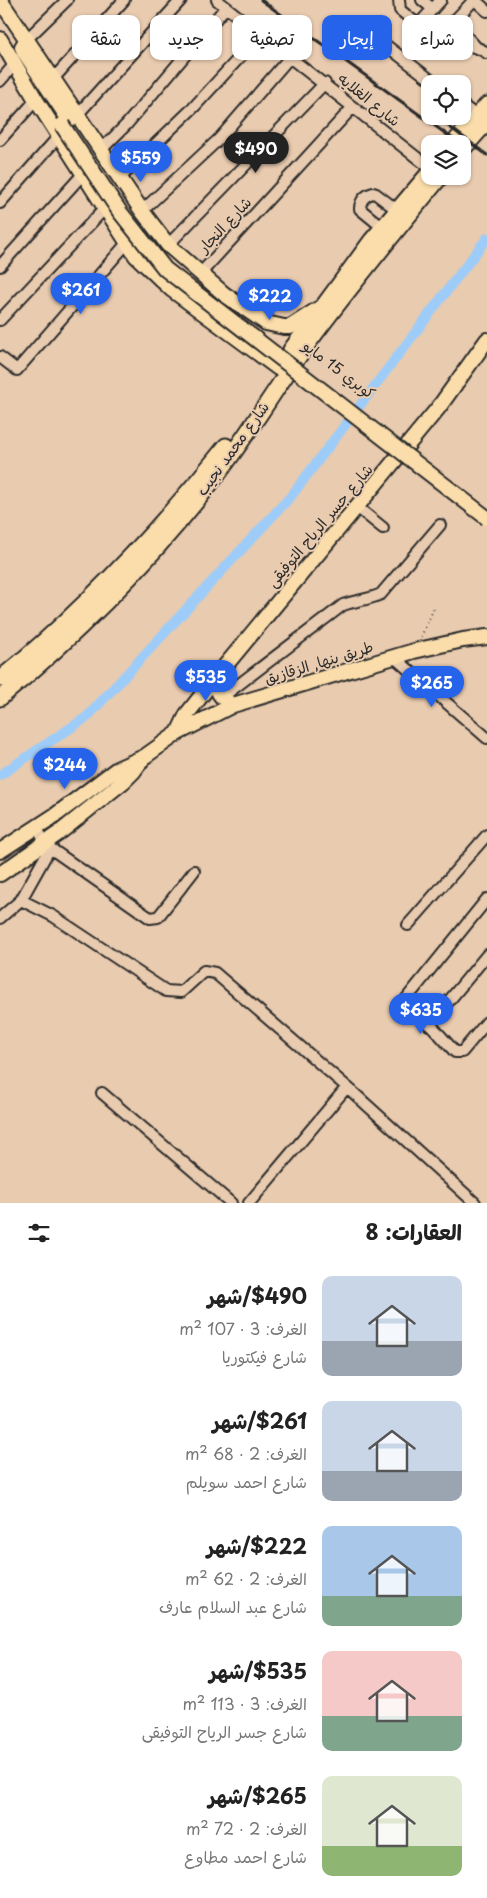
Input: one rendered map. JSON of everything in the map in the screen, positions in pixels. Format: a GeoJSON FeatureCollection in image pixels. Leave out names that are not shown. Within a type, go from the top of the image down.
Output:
{"type":"FeatureCollection","features":[{"type":"Feature","properties":{"kind":"highway"},"geometry":{"type":"LineString","coordinates":[[468,135],[484,114]]}},
{"type":"Feature","properties":{"kind":"highway","name":"شارع محمد نجيب"},"geometry":{"type":"LineString","coordinates":[[0,698],[60,645],[142,552],[213,479],[387,231],[397,210],[421,182]]}},
{"type":"Feature","properties":{"kind":"highway","name":"شارع محمد نجيب"},"geometry":{"type":"LineString","coordinates":[[158,535],[229,442],[321,307],[387,231],[432,185]]}},
{"type":"Feature","properties":{"kind":"highway","name":"شارع محمد نجيب"},"geometry":{"type":"LineString","coordinates":[[0,679],[142,552]]}},
{"type":"Feature","properties":{"kind":"main road"},"geometry":{"type":"LineString","coordinates":[[1,1],[54,78],[82,174],[127,244],[146,268],[170,289],[278,368]]}},
{"type":"Feature","properties":{"kind":"main road","name":"كوبري 15 مايو"},"geometry":{"type":"LineString","coordinates":[[0,39],[36,100],[46,103],[67,124],[144,230],[173,264],[343,392],[487,506]]}},
{"type":"Feature","properties":{"kind":"main road","name":"كوبري 15 مايو"},"geometry":{"type":"LineString","coordinates":[[27,39],[22,47],[24,52],[67,124],[120,212],[165,269],[487,518]]}},
{"type":"Feature","properties":{"kind":"main road"},"geometry":{"type":"LineString","coordinates":[[67,124],[101,150],[142,211],[168,245],[200,274],[258,318],[266,323],[277,326],[290,326],[321,307]]}},
{"type":"Feature","properties":{"kind":"main road","name":"شارع جسر الرياح التوفيقى"},"geometry":{"type":"LineString","coordinates":[[178,733],[187,714],[216,677],[439,408],[487,340]]}},
{"type":"Feature","properties":{"kind":"main road","name":"طريق بنها, الزقازيق"},"geometry":{"type":"LineString","coordinates":[[0,851],[36,828],[117,769],[144,757],[178,733],[233,705],[414,651],[463,640],[487,637]]}},
{"type":"Feature","properties":{"kind":"main road"},"geometry":{"type":"LineString","coordinates":[[216,677],[217,692],[220,698],[233,705]]}},
{"type":"Feature","properties":{"kind":"main road","name":"طريق بنها, الزقازيق"},"geometry":{"type":"LineString","coordinates":[[0,874],[48,845],[124,781],[144,757]]}},
{"type":"Feature","properties":{"kind":"street"},"geometry":{"type":"LineString","coordinates":[[27,39],[67,0]]}},
{"type":"Feature","properties":{"kind":"street"},"geometry":{"type":"LineString","coordinates":[[54,78],[124,0]]}},
{"type":"Feature","properties":{"kind":"street"},"geometry":{"type":"LineString","coordinates":[[0,203],[67,124],[181,0]]}},
{"type":"Feature","properties":{"kind":"street","name":"شارع الغلايه"},"geometry":{"type":"LineString","coordinates":[[217,0],[236,15]]}},
{"type":"Feature","properties":{"kind":"street"},"geometry":{"type":"LineString","coordinates":[[399,0],[400,10],[406,15]]}},
{"type":"Feature","properties":{"kind":"street"},"geometry":{"type":"LineString","coordinates":[[422,0],[433,9]]}},
{"type":"Feature","properties":{"kind":"street"},"geometry":{"type":"LineString","coordinates":[[427,15],[441,0]]}},
{"type":"Feature","properties":{"kind":"street"},"geometry":{"type":"LineString","coordinates":[[483,48],[457,26],[456,19],[475,0],[487,11]]}},
{"type":"Feature","properties":{"kind":"street"},"geometry":{"type":"LineString","coordinates":[[101,150],[127,124],[226,7]]}},
{"type":"Feature","properties":{"kind":"street"},"geometry":{"type":"LineString","coordinates":[[392,50],[424,75]]}},
{"type":"Feature","properties":{"kind":"street"},"geometry":{"type":"LineString","coordinates":[[120,178],[194,107],[237,60]]}},
{"type":"Feature","properties":{"kind":"street"},"geometry":{"type":"LineString","coordinates":[[142,211],[219,139],[287,60]]}},
{"type":"Feature","properties":{"kind":"street","name":"شارع الغلايه"},"geometry":{"type":"LineString","coordinates":[[295,60],[421,161]]}},
{"type":"Feature","properties":{"kind":"street"},"geometry":{"type":"LineString","coordinates":[[0,81],[14,65]]}},
{"type":"Feature","properties":{"kind":"street"},"geometry":{"type":"LineString","coordinates":[[168,245],[326,84]]}},
{"type":"Feature","properties":{"kind":"street"},"geometry":{"type":"LineString","coordinates":[[0,140],[36,100]]}},
{"type":"Feature","properties":{"kind":"street","name":"شارع النجار"},"geometry":{"type":"LineString","coordinates":[[200,274],[353,107]]}},
{"type":"Feature","properties":{"kind":"street"},"geometry":{"type":"LineString","coordinates":[[471,109],[484,114]]}},
{"type":"Feature","properties":{"kind":"street"},"geometry":{"type":"LineString","coordinates":[[0,266],[82,174]]}},
{"type":"Feature","properties":{"kind":"street"},"geometry":{"type":"LineString","coordinates":[[387,231],[360,209],[362,202],[366,196],[372,193],[397,210]]}},
{"type":"Feature","properties":{"kind":"street"},"geometry":{"type":"LineString","coordinates":[[0,320],[105,208]]}},
{"type":"Feature","properties":{"kind":"street"},"geometry":{"type":"LineString","coordinates":[[0,357],[17,370],[127,244]]}},
{"type":"Feature","properties":{"kind":"street"},"geometry":{"type":"LineString","coordinates":[[356,507],[383,528]]}},
{"type":"Feature","properties":{"kind":"street"},"geometry":{"type":"LineString","coordinates":[[220,698],[343,604],[372,599],[381,594],[440,525]]}},
{"type":"Feature","properties":{"kind":"street"},"geometry":{"type":"LineString","coordinates":[[394,657],[487,738]]}},
{"type":"Feature","properties":{"kind":"street"},"geometry":{"type":"LineString","coordinates":[[36,828],[48,845],[150,918],[158,917],[194,871]]}},
{"type":"Feature","properties":{"kind":"street"},"geometry":{"type":"LineString","coordinates":[[408,925],[487,835]]}},
{"type":"Feature","properties":{"kind":"street"},"geometry":{"type":"LineString","coordinates":[[0,918],[21,900],[48,845]]}},
{"type":"Feature","properties":{"kind":"street"},"geometry":{"type":"LineString","coordinates":[[487,899],[408,994],[407,1000],[453,1050],[462,1052],[487,1022]]}},
{"type":"Feature","properties":{"kind":"street"},"geometry":{"type":"LineString","coordinates":[[21,900],[53,916],[166,991],[181,992],[204,971],[215,973],[347,1087],[475,1203]]}},
{"type":"Feature","properties":{"kind":"street"},"geometry":{"type":"LineString","coordinates":[[429,1025],[487,955]]}},
{"type":"Feature","properties":{"kind":"street"},"geometry":{"type":"LineString","coordinates":[[249,1203],[347,1087]]}},
{"type":"Feature","properties":{"kind":"street"},"geometry":{"type":"LineString","coordinates":[[102,1093],[231,1203]]}},
{"type":"Feature","properties":{"kind":"path"},"geometry":{"type":"LineString","coordinates":[[414,651],[434,608]]}},
{"type":"Feature","properties":{"kind":"waterway"},"geometry":{"type":"LineString","coordinates":[[0,775],[87,717],[292,495],[487,238]]}},
{"type":"Feature","properties":{"kind":"railway"},"geometry":{"type":"LineString","coordinates":[[261,0],[448,135]]}},
{"type":"Feature","properties":{"kind":"railway"},"geometry":{"type":"LineString","coordinates":[[447,125],[487,155]]}}]}
